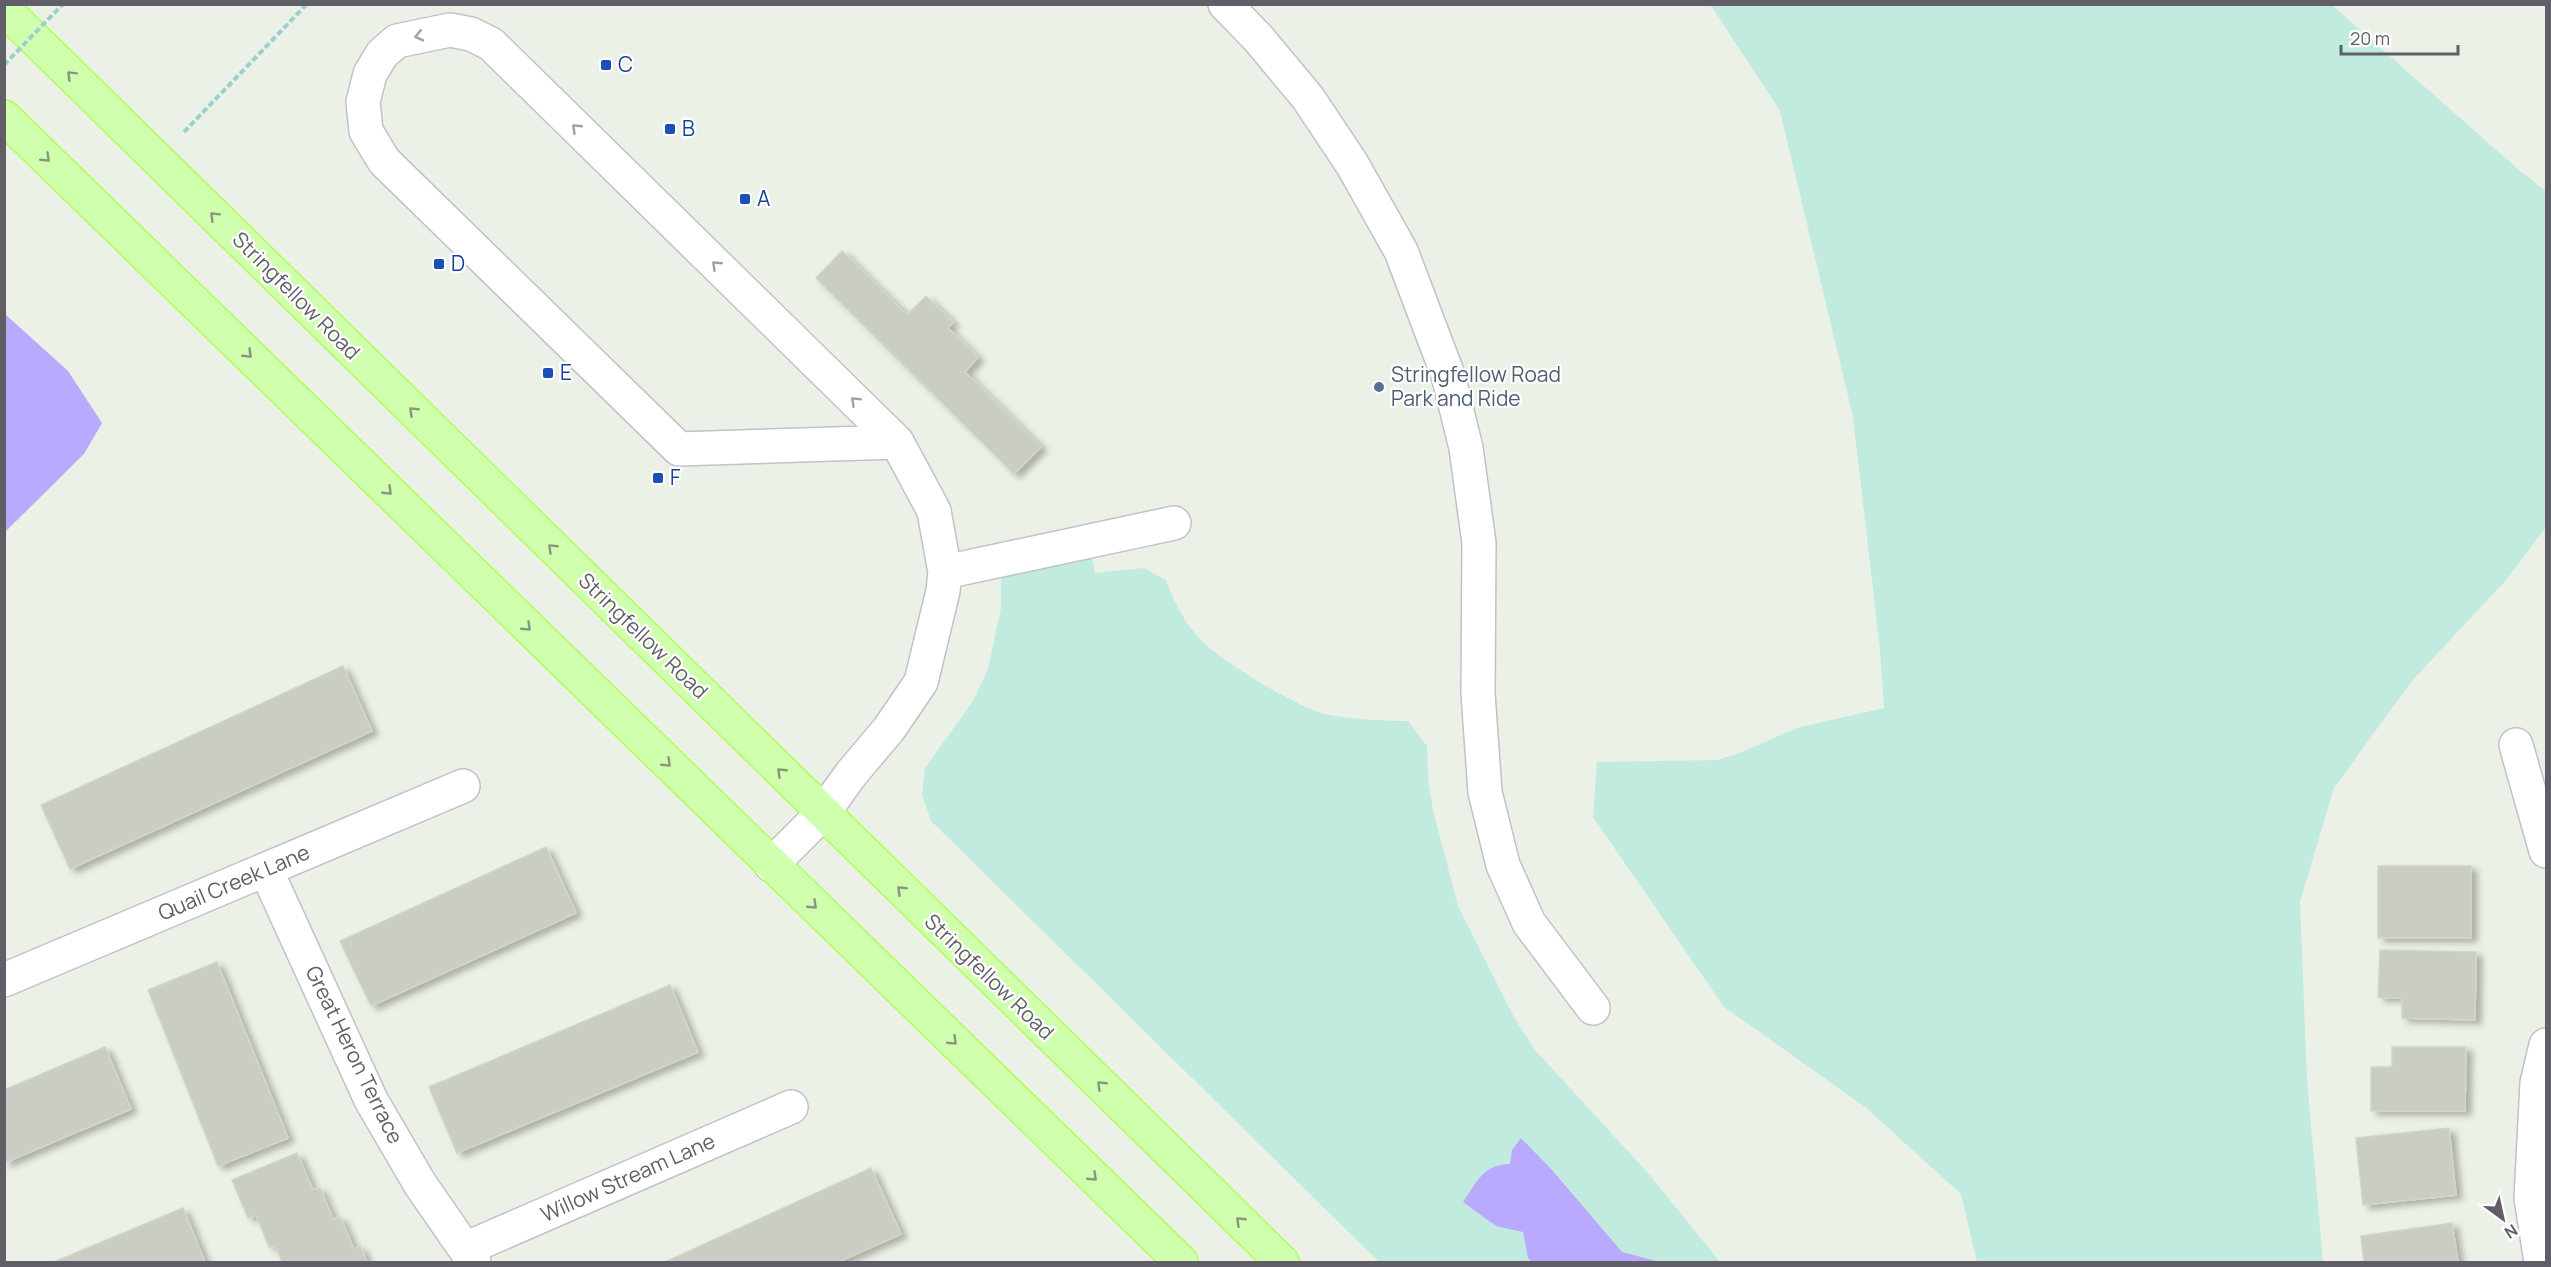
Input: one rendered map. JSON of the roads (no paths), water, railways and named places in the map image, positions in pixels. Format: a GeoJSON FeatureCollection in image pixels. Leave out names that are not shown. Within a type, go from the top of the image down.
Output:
{"type":"FeatureCollection","features":[{"type":"Feature","properties":{"kind":"main road","name":"Stringfellow Road"},"geometry":{"type":"LineString","coordinates":[[4,9],[1282,1263]]}},
{"type":"Feature","properties":{"kind":"main road"},"geometry":{"type":"LineString","coordinates":[[4,117],[1181,1263]]}},
{"type":"Feature","properties":{"kind":"street"},"geometry":{"type":"LineString","coordinates":[[1225,4],[1258,38],[1308,98],[1352,164],[1401,251],[1448,375],[1466,448],[1479,543],[1478,693],[1485,792],[1503,865],[1529,923],[1593,1008]]}},
{"type":"Feature","properties":{"kind":"street"},"geometry":{"type":"LineString","coordinates":[[771,865],[823,813],[851,774],[889,729],[921,682],[945,572],[934,511],[897,442],[491,44],[471,34],[450,30],[397,41],[382,54],[370,74],[363,102],[366,131],[384,162],[679,449],[897,442]]}},
{"type":"Feature","properties":{"kind":"street"},"geometry":{"type":"LineString","coordinates":[[945,572],[1174,523]]}},
{"type":"Feature","properties":{"kind":"street"},"geometry":{"type":"LineString","coordinates":[[2516,745],[2547,851]]}},
{"type":"Feature","properties":{"kind":"street","name":"Quail Creek Lane"},"geometry":{"type":"LineString","coordinates":[[4,980],[463,786]]}},
{"type":"Feature","properties":{"kind":"street","name":"Great Heron Terrace"},"geometry":{"type":"LineString","coordinates":[[266,870],[371,1101],[420,1184],[470,1256]]}},
{"type":"Feature","properties":{"kind":"street"},"geometry":{"type":"LineString","coordinates":[[2541,1263],[2531,1198],[2537,1083],[2547,1045]]}},
{"type":"Feature","properties":{"kind":"street","name":"Willow Stream Lane"},"geometry":{"type":"LineString","coordinates":[[470,1256],[791,1107]]}},
{"type":"Feature","properties":{"kind":"place","name":"C"},"geometry":{"type":"Point","coordinates":[606,65]}},
{"type":"Feature","properties":{"kind":"place","name":"B"},"geometry":{"type":"Point","coordinates":[670,129]}},
{"type":"Feature","properties":{"kind":"place","name":"A"},"geometry":{"type":"Point","coordinates":[745,199]}},
{"type":"Feature","properties":{"kind":"place","name":"D"},"geometry":{"type":"Point","coordinates":[439,264]}},
{"type":"Feature","properties":{"kind":"place","name":"E"},"geometry":{"type":"Point","coordinates":[548,373]}},
{"type":"Feature","properties":{"kind":"place","name":"Stringfellow Road Park and Ride"},"geometry":{"type":"Point","coordinates":[1379,387]}},
{"type":"Feature","properties":{"kind":"place","name":"F"},"geometry":{"type":"Point","coordinates":[658,478]}}]}
